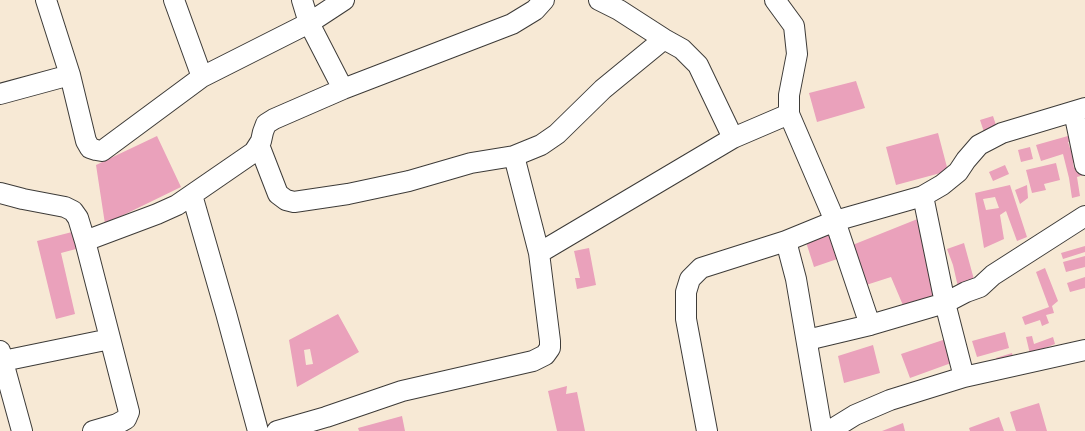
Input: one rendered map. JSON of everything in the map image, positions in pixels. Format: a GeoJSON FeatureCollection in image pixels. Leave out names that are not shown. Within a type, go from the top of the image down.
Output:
{"type":"FeatureCollection","features":[{"type":"Feature","properties":{"kind":"street"},"geometry":{"type":"LineString","coordinates":[[46,0],[70,75],[86,141],[90,148],[102,151],[202,77],[309,23],[344,0]]}},
{"type":"Feature","properties":{"kind":"street"},"geometry":{"type":"LineString","coordinates":[[174,0],[202,77]]}},
{"type":"Feature","properties":{"kind":"street"},"geometry":{"type":"LineString","coordinates":[[302,0],[309,23],[343,89]]}},
{"type":"Feature","properties":{"kind":"street"},"geometry":{"type":"LineString","coordinates":[[85,241],[177,205],[254,152],[259,145],[266,124],[274,119],[343,89],[512,24],[535,10],[544,0]]}},
{"type":"Feature","properties":{"kind":"street"},"geometry":{"type":"LineString","coordinates":[[599,0],[619,10],[682,49],[698,65],[733,138]]}},
{"type":"Feature","properties":{"kind":"street"},"geometry":{"type":"LineString","coordinates":[[775,0],[794,26],[797,54],[789,95],[789,114],[835,221],[870,325]]}},
{"type":"Feature","properties":{"kind":"street"},"geometry":{"type":"LineString","coordinates":[[259,145],[278,194],[286,200],[294,202],[348,194],[409,180],[470,163],[514,156],[541,145],[557,134],[604,89],[664,39]]}},
{"type":"Feature","properties":{"kind":"street"},"geometry":{"type":"LineString","coordinates":[[0,94],[70,75]]}},
{"type":"Feature","properties":{"kind":"street"},"geometry":{"type":"LineString","coordinates":[[707,431],[686,319],[686,292],[690,279],[701,268],[786,241],[835,221],[923,196],[942,185],[958,172],[979,145],[1002,133],[1080,110],[1085,165]]}},
{"type":"Feature","properties":{"kind":"street"},"geometry":{"type":"LineString","coordinates":[[539,253],[733,138],[789,114]]}},
{"type":"Feature","properties":{"kind":"street"},"geometry":{"type":"LineString","coordinates":[[277,431],[321,425],[402,391],[533,361],[545,355],[550,348],[550,341],[539,253],[514,156]]}},
{"type":"Feature","properties":{"kind":"street"},"geometry":{"type":"LineString","coordinates":[[0,193],[65,207],[73,211],[78,218],[129,412],[126,419],[117,424],[93,431]]}},
{"type":"Feature","properties":{"kind":"street"},"geometry":{"type":"LineString","coordinates":[[192,195],[258,431]]}},
{"type":"Feature","properties":{"kind":"street"},"geometry":{"type":"LineString","coordinates":[[923,196],[945,303],[964,377]]}},
{"type":"Feature","properties":{"kind":"street"},"geometry":{"type":"LineString","coordinates":[[807,340],[870,325],[945,303],[966,292],[980,287],[993,275],[1085,216]]}},
{"type":"Feature","properties":{"kind":"street"},"geometry":{"type":"LineString","coordinates":[[786,241],[796,278],[822,431]]}},
{"type":"Feature","properties":{"kind":"street"},"geometry":{"type":"LineString","coordinates":[[22,431],[1,356],[110,339]]}},
{"type":"Feature","properties":{"kind":"street"},"geometry":{"type":"LineString","coordinates":[[829,431],[855,415],[890,400],[964,377],[1085,350]]}},
{"type":"Feature","properties":{"kind":"building"},"geometry":{"type":"Polygon","coordinates":[[[856,81],[865,108],[817,122],[809,93],[856,81]]]}},
{"type":"Feature","properties":{"kind":"building"},"geometry":{"type":"Polygon","coordinates":[[[993,116],[998,131],[985,135],[980,120],[993,116]]]}},
{"type":"Feature","properties":{"kind":"building"},"geometry":{"type":"Polygon","coordinates":[[[938,133],[948,171],[896,185],[886,147],[938,133]]]}},
{"type":"Feature","properties":{"kind":"building"},"geometry":{"type":"Polygon","coordinates":[[[1075,134],[1076,140],[1068,142],[1070,148],[1078,146],[1081,161],[1073,163],[1074,168],[1081,166],[1084,175],[1077,177],[1080,196],[1072,198],[1063,154],[1041,161],[1036,145],[1075,134]]]}},
{"type":"Feature","properties":{"kind":"building"},"geometry":{"type":"Polygon","coordinates":[[[157,136],[181,187],[105,224],[96,165],[157,136]]]}},
{"type":"Feature","properties":{"kind":"building"},"geometry":{"type":"Polygon","coordinates":[[[1030,147],[1033,159],[1021,162],[1018,150],[1030,147]]]}},
{"type":"Feature","properties":{"kind":"building"},"geometry":{"type":"Polygon","coordinates":[[[1056,163],[1060,180],[1044,184],[1046,190],[1032,193],[1026,170],[1056,163]]]}},
{"type":"Feature","properties":{"kind":"building"},"geometry":{"type":"Polygon","coordinates":[[[1005,165],[1009,174],[993,181],[989,172],[1005,165]]]}},
{"type":"Feature","properties":{"kind":"building"},"geometry":{"type":"Polygon","coordinates":[[[1010,185],[1027,237],[1017,241],[1006,211],[1000,215],[1004,239],[984,248],[975,193],[1010,185]],[[995,197],[983,199],[986,210],[999,208],[995,197]]]}},
{"type":"Feature","properties":{"kind":"building"},"geometry":{"type":"Polygon","coordinates":[[[1027,185],[1028,198],[1020,204],[1015,190],[1027,185]]]}},
{"type":"Feature","properties":{"kind":"building"},"geometry":{"type":"Polygon","coordinates":[[[920,218],[941,297],[905,310],[891,277],[863,286],[850,246],[920,218]]]}},
{"type":"Feature","properties":{"kind":"building"},"geometry":{"type":"Polygon","coordinates":[[[72,232],[76,249],[61,253],[75,314],[56,319],[37,241],[72,232]]]}},
{"type":"Feature","properties":{"kind":"building"},"geometry":{"type":"Polygon","coordinates":[[[835,233],[843,257],[814,267],[806,242],[835,233]]]}},
{"type":"Feature","properties":{"kind":"building"},"geometry":{"type":"Polygon","coordinates":[[[964,243],[975,283],[958,287],[953,265],[947,249],[964,243]]]}},
{"type":"Feature","properties":{"kind":"building"},"geometry":{"type":"Polygon","coordinates":[[[1085,246],[1085,252],[1063,259],[1061,253],[1085,246]]]}},
{"type":"Feature","properties":{"kind":"building"},"geometry":{"type":"Polygon","coordinates":[[[589,248],[596,285],[577,289],[575,278],[580,278],[574,251],[589,248]]]}},
{"type":"Feature","properties":{"kind":"building"},"geometry":{"type":"Polygon","coordinates":[[[1085,256],[1085,267],[1066,272],[1063,262],[1085,256]]]}},
{"type":"Feature","properties":{"kind":"building"},"geometry":{"type":"Polygon","coordinates":[[[1045,268],[1058,301],[1052,306],[1054,313],[1046,315],[1049,323],[1042,326],[1040,320],[1025,325],[1022,317],[1049,307],[1036,272],[1045,268]]]}},
{"type":"Feature","properties":{"kind":"building"},"geometry":{"type":"Polygon","coordinates":[[[1085,277],[1085,288],[1070,292],[1067,283],[1085,277]]]}},
{"type":"Feature","properties":{"kind":"building"},"geometry":{"type":"Polygon","coordinates":[[[338,314],[359,352],[297,387],[289,340],[338,314]],[[310,349],[304,350],[306,365],[313,364],[310,349]]]}},
{"type":"Feature","properties":{"kind":"building"},"geometry":{"type":"Polygon","coordinates":[[[1005,332],[1009,348],[977,357],[972,341],[1005,332]]]}},
{"type":"Feature","properties":{"kind":"building"},"geometry":{"type":"Polygon","coordinates":[[[1032,336],[1034,344],[1053,337],[1055,344],[1030,354],[1026,337],[1032,336]]]}},
{"type":"Feature","properties":{"kind":"building"},"geometry":{"type":"Polygon","coordinates":[[[946,339],[954,362],[910,378],[901,354],[946,339]]]}},
{"type":"Feature","properties":{"kind":"building"},"geometry":{"type":"Polygon","coordinates":[[[873,345],[880,373],[844,383],[838,356],[873,345]]]}},
{"type":"Feature","properties":{"kind":"building"},"geometry":{"type":"Polygon","coordinates":[[[1012,353],[1014,361],[999,365],[996,358],[1012,353]]]}},
{"type":"Feature","properties":{"kind":"building"},"geometry":{"type":"Polygon","coordinates":[[[567,386],[566,394],[577,392],[585,431],[557,431],[548,391],[567,386]]]}},
{"type":"Feature","properties":{"kind":"building"},"geometry":{"type":"Polygon","coordinates":[[[1039,403],[1047,431],[1016,431],[1010,412],[1039,403]]]}},
{"type":"Feature","properties":{"kind":"building"},"geometry":{"type":"Polygon","coordinates":[[[402,416],[405,431],[359,431],[358,428],[402,416]]]}},
{"type":"Feature","properties":{"kind":"building"},"geometry":{"type":"Polygon","coordinates":[[[999,417],[1004,431],[970,431],[969,428],[999,417]]]}},
{"type":"Feature","properties":{"kind":"building"},"geometry":{"type":"Polygon","coordinates":[[[903,423],[905,431],[882,431],[903,423]]]}}]}
